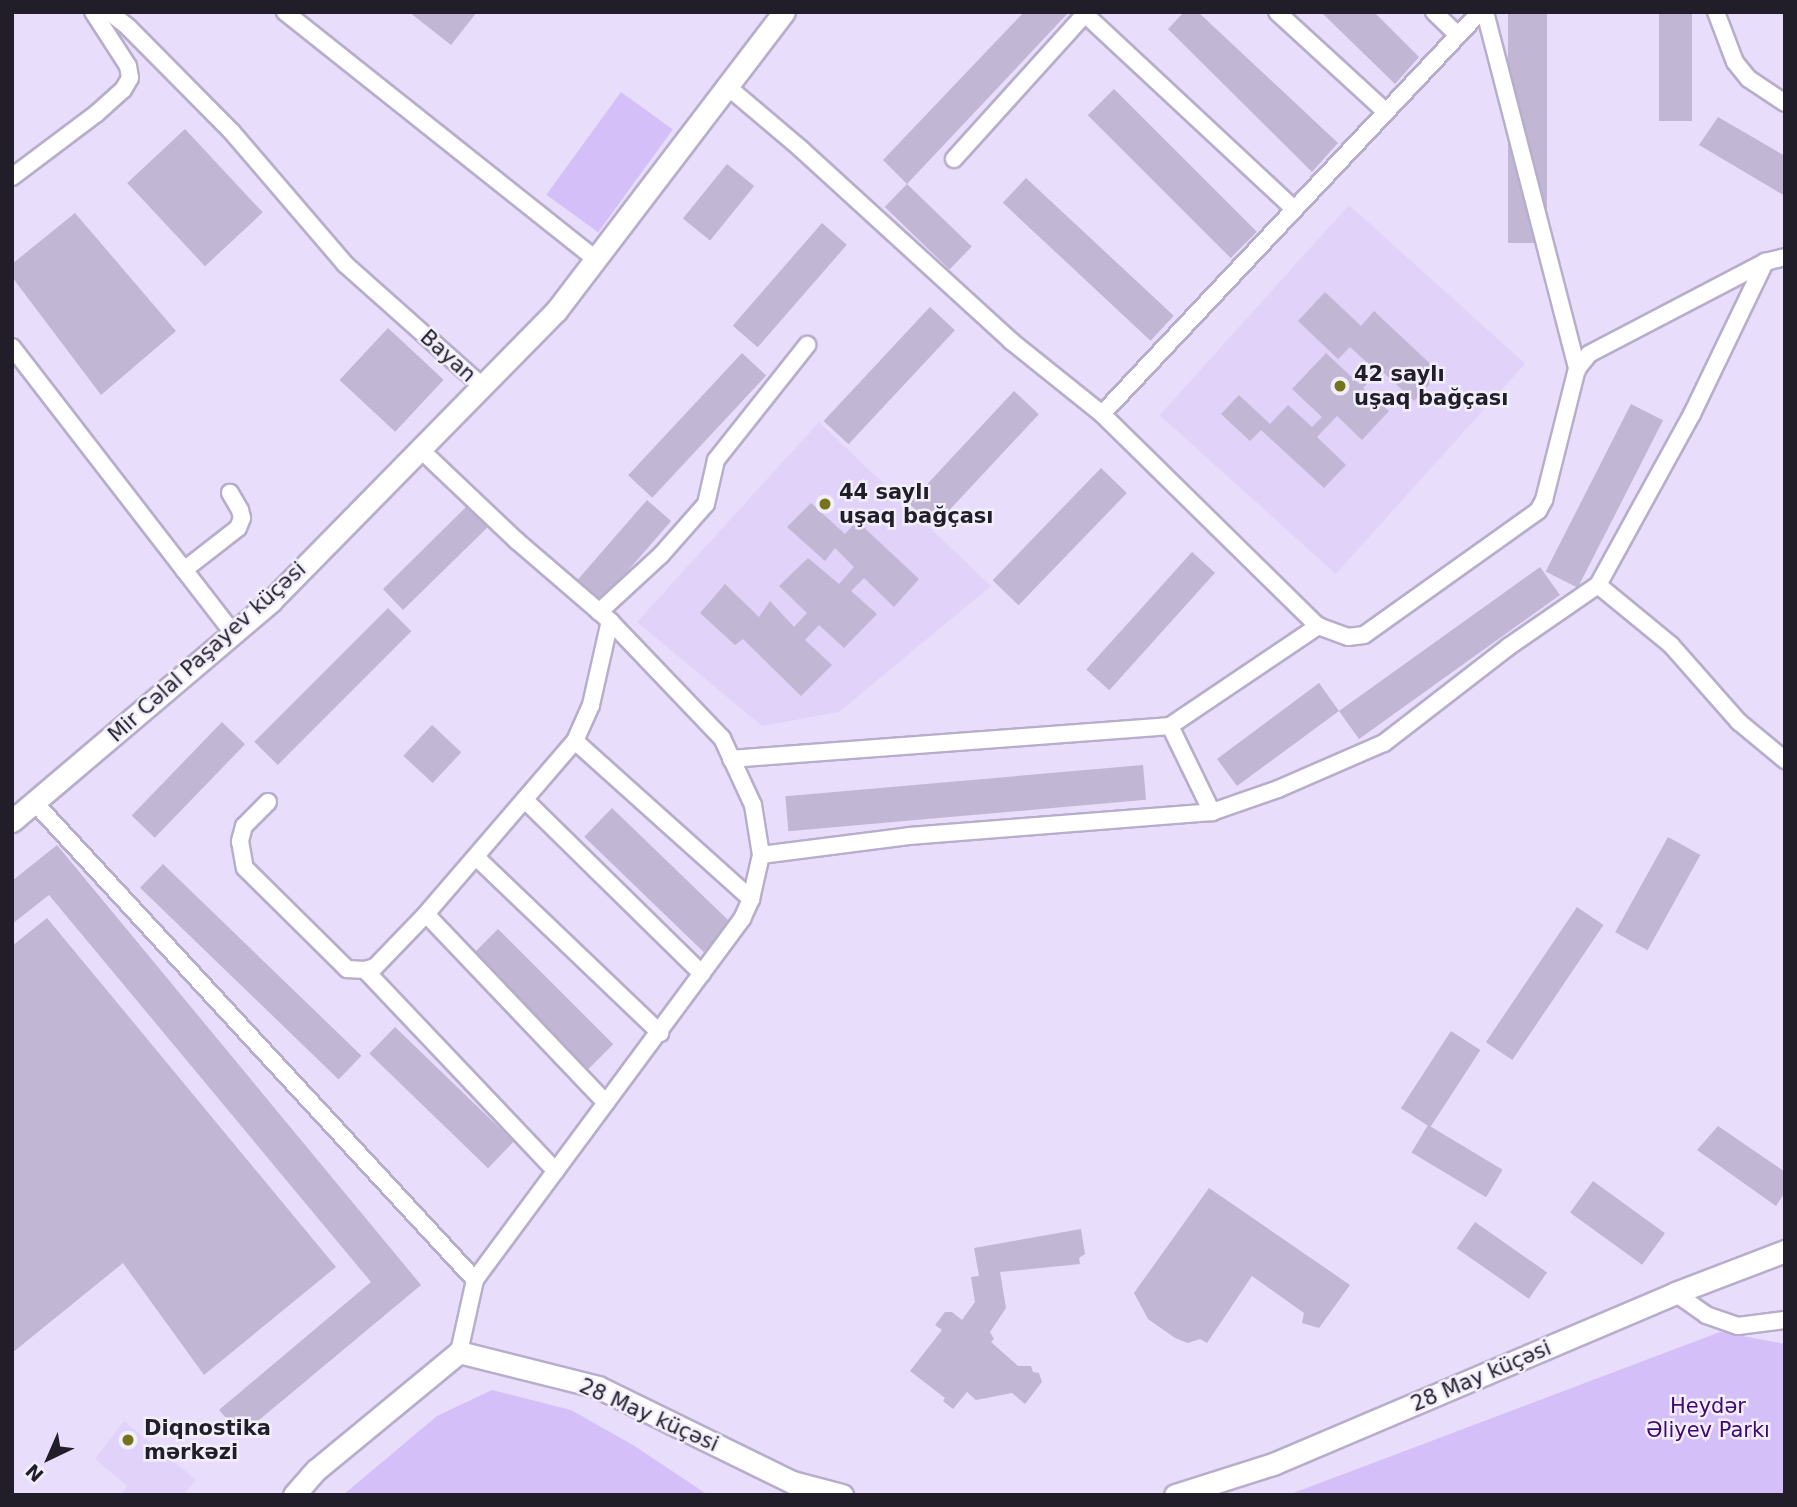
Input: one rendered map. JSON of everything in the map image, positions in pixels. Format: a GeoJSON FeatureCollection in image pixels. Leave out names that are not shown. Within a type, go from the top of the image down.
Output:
{"type":"FeatureCollection","features":[{"type":"Feature","properties":{"kind":"main road","name":"Bayan"},"geometry":{"type":"LineString","coordinates":[[482,386],[556,311],[784,12]]}},
{"type":"Feature","properties":{"kind":"main road","name":"Mir Cəlal Paşayev küçəsi"},"geometry":{"type":"LineString","coordinates":[[12,821],[271,601],[482,386]]}},
{"type":"Feature","properties":{"kind":"main road","name":"28 May küçəsi"},"geometry":{"type":"LineString","coordinates":[[1175,1495],[1273,1464],[1675,1293],[1785,1251]]}},
{"type":"Feature","properties":{"kind":"main road","name":"28 May küçəsi"},"geometry":{"type":"LineString","coordinates":[[459,1353],[598,1387],[792,1482],[842,1495]]}},
{"type":"Feature","properties":{"kind":"main road"},"geometry":{"type":"LineString","coordinates":[[293,1495],[316,1469],[459,1353]]}},
{"type":"Feature","properties":{"kind":"street"},"geometry":{"type":"LineString","coordinates":[[12,177],[96,114],[123,90],[130,78],[128,66],[93,12]]}},
{"type":"Feature","properties":{"kind":"street","name":"Bayan"},"geometry":{"type":"LineString","coordinates":[[109,12],[128,27],[232,132],[345,264],[482,386]]}},
{"type":"Feature","properties":{"kind":"street"},"geometry":{"type":"LineString","coordinates":[[285,12],[595,259]]}},
{"type":"Feature","properties":{"kind":"street"},"geometry":{"type":"LineString","coordinates":[[1277,12],[1386,112]]}},
{"type":"Feature","properties":{"kind":"street"},"geometry":{"type":"LineString","coordinates":[[1434,12],[1458,35]]}},
{"type":"Feature","properties":{"kind":"street"},"geometry":{"type":"LineString","coordinates":[[1102,414],[1480,12]]}},
{"type":"Feature","properties":{"kind":"street"},"geometry":{"type":"LineString","coordinates":[[1485,12],[1577,369]]}},
{"type":"Feature","properties":{"kind":"street"},"geometry":{"type":"LineString","coordinates":[[1716,12],[1735,62],[1749,79],[1785,103]]}},
{"type":"Feature","properties":{"kind":"street"},"geometry":{"type":"LineString","coordinates":[[954,159],[1086,13],[1294,209]]}},
{"type":"Feature","properties":{"kind":"street"},"geometry":{"type":"LineString","coordinates":[[728,87],[850,193],[1011,341],[1102,414],[1318,626],[1348,637],[1364,635],[1538,511],[1544,500],[1577,369],[1589,354],[1765,262],[1785,257]]}},
{"type":"Feature","properties":{"kind":"street"},"geometry":{"type":"LineString","coordinates":[[761,855],[909,836],[1212,812],[1278,789],[1384,743],[1508,647],[1598,585],[1692,415],[1765,262]]}},
{"type":"Feature","properties":{"kind":"street"},"geometry":{"type":"LineString","coordinates":[[268,802],[244,826],[240,841],[245,868],[347,968],[365,970],[375,967],[426,914],[576,741],[592,705],[604,617],[706,504],[716,460],[807,345]]}},
{"type":"Feature","properties":{"kind":"street"},"geometry":{"type":"LineString","coordinates":[[14,352],[232,632]]}},
{"type":"Feature","properties":{"kind":"street"},"geometry":{"type":"LineString","coordinates":[[420,449],[517,541],[604,617],[722,738],[753,805],[761,855],[751,899],[742,919],[475,1280],[459,1353]]}},
{"type":"Feature","properties":{"kind":"street"},"geometry":{"type":"LineString","coordinates":[[184,570],[238,528],[242,518],[230,494]]}},
{"type":"Feature","properties":{"kind":"street"},"geometry":{"type":"LineString","coordinates":[[1598,585],[1671,645],[1739,722],[1785,760]]}},
{"type":"Feature","properties":{"kind":"street"},"geometry":{"type":"LineString","coordinates":[[731,759],[1170,726],[1318,626]]}},
{"type":"Feature","properties":{"kind":"street"},"geometry":{"type":"LineString","coordinates":[[1170,726],[1212,812]]}},
{"type":"Feature","properties":{"kind":"street"},"geometry":{"type":"LineString","coordinates":[[576,741],[751,899]]}},
{"type":"Feature","properties":{"kind":"street"},"geometry":{"type":"LineString","coordinates":[[525,800],[702,974]]}},
{"type":"Feature","properties":{"kind":"street"},"geometry":{"type":"LineString","coordinates":[[35,803],[475,1280]]}},
{"type":"Feature","properties":{"kind":"street"},"geometry":{"type":"LineString","coordinates":[[476,856],[660,1033]]}},
{"type":"Feature","properties":{"kind":"street"},"geometry":{"type":"LineString","coordinates":[[426,914],[606,1103]]}},
{"type":"Feature","properties":{"kind":"street"},"geometry":{"type":"LineString","coordinates":[[365,970],[556,1171]]}},
{"type":"Feature","properties":{"kind":"street"},"geometry":{"type":"LineString","coordinates":[[1675,1293],[1706,1315],[1738,1326],[1785,1320]]}},
{"type":"Feature","properties":{"kind":"shaded area","name":"42 saylı uşaq bağçası"},"geometry":{"type":"Polygon","coordinates":[[[1349,205],[1525,364],[1336,574],[1160,415],[1349,205]]]}},
{"type":"Feature","properties":{"kind":"shaded area","name":"44 saylı uşaq bağçası"},"geometry":{"type":"Polygon","coordinates":[[[819,422],[991,586],[839,712],[762,726],[637,622],[819,422]]]}},
{"type":"Feature","properties":{"kind":"shaded area","name":"Diqnostika mərkəzi"},"geometry":{"type":"Polygon","coordinates":[[[124,1421],[196,1480],[183,1495],[121,1495],[127,1486],[95,1459],[124,1421]]]}},
{"type":"Feature","properties":{"kind":"green space"},"geometry":{"type":"Polygon","coordinates":[[[621,92],[673,130],[598,232],[546,195],[621,92]]]}},
{"type":"Feature","properties":{"kind":"green space","name":"Heydər Əliyev Parkı"},"geometry":{"type":"Polygon","coordinates":[[[1720,1332],[1785,1344],[1785,1495],[1288,1495],[1720,1332]]]}},
{"type":"Feature","properties":{"kind":"green space"},"geometry":{"type":"Polygon","coordinates":[[[492,1390],[571,1410],[633,1445],[708,1495],[343,1495],[437,1416],[492,1390]]]}},
{"type":"Feature","properties":{"kind":"building"},"geometry":{"type":"Polygon","coordinates":[[[409,12],[477,12],[451,45],[409,12]]]}},
{"type":"Feature","properties":{"kind":"building"},"geometry":{"type":"Polygon","coordinates":[[[1024,12],[1069,12],[907,184],[883,160],[1024,12]]]}},
{"type":"Feature","properties":{"kind":"building"},"geometry":{"type":"Polygon","coordinates":[[[1184,12],[1198,12],[1338,143],[1312,172],[1168,29],[1184,12]]]}},
{"type":"Feature","properties":{"kind":"building"},"geometry":{"type":"Polygon","coordinates":[[[1321,12],[1374,12],[1419,57],[1395,84],[1321,12]]]}},
{"type":"Feature","properties":{"kind":"building"},"geometry":{"type":"Polygon","coordinates":[[[1508,12],[1547,12],[1547,243],[1508,243],[1508,12]]]}},
{"type":"Feature","properties":{"kind":"building"},"geometry":{"type":"Polygon","coordinates":[[[1659,12],[1692,12],[1692,121],[1659,121],[1659,12]]]}},
{"type":"Feature","properties":{"kind":"building"},"geometry":{"type":"Polygon","coordinates":[[[1114,89],[1257,232],[1231,258],[1088,115],[1114,89]]]}},
{"type":"Feature","properties":{"kind":"building"},"geometry":{"type":"Polygon","coordinates":[[[1718,117],[1785,156],[1785,196],[1699,145],[1718,117]]]}},
{"type":"Feature","properties":{"kind":"building"},"geometry":{"type":"Polygon","coordinates":[[[185,129],[263,212],[205,266],[127,183],[185,129]]]}},
{"type":"Feature","properties":{"kind":"building"},"geometry":{"type":"Polygon","coordinates":[[[727,164],[754,186],[710,240],[683,218],[727,164]]]}},
{"type":"Feature","properties":{"kind":"building"},"geometry":{"type":"Polygon","coordinates":[[[1026,178],[1174,316],[1151,341],[1003,203],[1026,178]]]}},
{"type":"Feature","properties":{"kind":"building"},"geometry":{"type":"Polygon","coordinates":[[[907,184],[972,247],[950,270],[885,207],[907,184]]]}},
{"type":"Feature","properties":{"kind":"building"},"geometry":{"type":"Polygon","coordinates":[[[75,213],[176,331],[101,395],[12,277],[12,264],[75,213]]]}},
{"type":"Feature","properties":{"kind":"building"},"geometry":{"type":"Polygon","coordinates":[[[822,223],[847,245],[758,347],[733,326],[822,223]]]}},
{"type":"Feature","properties":{"kind":"building"},"geometry":{"type":"Polygon","coordinates":[[[1325,292],[1361,326],[1374,311],[1440,373],[1414,401],[1381,370],[1363,388],[1389,411],[1362,440],[1337,416],[1317,437],[1346,465],[1324,488],[1261,430],[1250,441],[1221,414],[1239,395],[1270,424],[1288,405],[1312,427],[1322,417],[1292,389],[1326,353],[1358,383],[1373,368],[1350,347],[1338,359],[1298,321],[1325,292]]]}},
{"type":"Feature","properties":{"kind":"building"},"geometry":{"type":"Polygon","coordinates":[[[930,307],[955,330],[848,444],[824,421],[930,307]]]}},
{"type":"Feature","properties":{"kind":"building"},"geometry":{"type":"Polygon","coordinates":[[[388,328],[444,380],[395,432],[340,380],[388,328]]]}},
{"type":"Feature","properties":{"kind":"building"},"geometry":{"type":"Polygon","coordinates":[[[742,353],[766,376],[652,498],[628,475],[742,353]]]}},
{"type":"Feature","properties":{"kind":"building"},"geometry":{"type":"Polygon","coordinates":[[[1014,391],[1039,414],[934,527],[909,504],[1014,391]]]}},
{"type":"Feature","properties":{"kind":"building"},"geometry":{"type":"Polygon","coordinates":[[[1631,404],[1663,420],[1578,588],[1546,572],[1631,404]]]}},
{"type":"Feature","properties":{"kind":"building"},"geometry":{"type":"Polygon","coordinates":[[[1101,468],[1127,493],[1019,605],[993,580],[1101,468]]]}},
{"type":"Feature","properties":{"kind":"building"},"geometry":{"type":"Polygon","coordinates":[[[647,500],[671,521],[602,601],[577,580],[647,500]]]}},
{"type":"Feature","properties":{"kind":"building"},"geometry":{"type":"Polygon","coordinates":[[[811,503],[845,534],[857,521],[919,579],[894,607],[864,578],[851,591],[877,614],[844,648],[819,625],[805,640],[832,665],[801,696],[743,639],[735,645],[700,613],[725,584],[759,617],[770,601],[794,627],[807,613],[779,586],[808,558],[839,584],[854,567],[835,548],[825,561],[787,527],[811,503]]]}},
{"type":"Feature","properties":{"kind":"building"},"geometry":{"type":"Polygon","coordinates":[[[467,506],[475,515],[481,509],[494,521],[403,610],[383,589],[467,506]]]}},
{"type":"Feature","properties":{"kind":"building"},"geometry":{"type":"Polygon","coordinates":[[[1192,552],[1215,573],[1109,690],[1086,669],[1192,552]]]}},
{"type":"Feature","properties":{"kind":"building"},"geometry":{"type":"Polygon","coordinates":[[[1540,567],[1560,595],[1359,739],[1339,711],[1540,567]]]}},
{"type":"Feature","properties":{"kind":"building"},"geometry":{"type":"Polygon","coordinates":[[[388,608],[411,631],[278,765],[254,742],[388,608]]]}},
{"type":"Feature","properties":{"kind":"building"},"geometry":{"type":"Polygon","coordinates":[[[1319,683],[1339,711],[1237,786],[1217,759],[1319,683]]]}},
{"type":"Feature","properties":{"kind":"building"},"geometry":{"type":"Polygon","coordinates":[[[222,722],[245,744],[155,838],[132,816],[222,722]]]}},
{"type":"Feature","properties":{"kind":"building"},"geometry":{"type":"Polygon","coordinates":[[[432,725],[461,752],[433,783],[403,756],[432,725]]]}},
{"type":"Feature","properties":{"kind":"building"},"geometry":{"type":"Polygon","coordinates":[[[1143,765],[1146,800],[788,831],[785,796],[1143,765]]]}},
{"type":"Feature","properties":{"kind":"building"},"geometry":{"type":"Polygon","coordinates":[[[612,808],[731,923],[704,952],[584,837],[612,808]]]}},
{"type":"Feature","properties":{"kind":"building"},"geometry":{"type":"Polygon","coordinates":[[[1668,837],[1700,855],[1648,950],[1615,932],[1668,837]]]}},
{"type":"Feature","properties":{"kind":"building"},"geometry":{"type":"Polygon","coordinates":[[[57,845],[421,1285],[241,1435],[219,1410],[371,1282],[49,895],[12,924],[12,881],[57,845]]]}},
{"type":"Feature","properties":{"kind":"building"},"geometry":{"type":"Polygon","coordinates":[[[163,864],[362,1056],[339,1079],[140,888],[163,864]]]}},
{"type":"Feature","properties":{"kind":"building"},"geometry":{"type":"Polygon","coordinates":[[[1577,907],[1604,925],[1512,1060],[1486,1042],[1577,907]]]}},
{"type":"Feature","properties":{"kind":"building"},"geometry":{"type":"Polygon","coordinates":[[[47,918],[336,1267],[204,1375],[123,1263],[12,1353],[12,946],[47,918]]]}},
{"type":"Feature","properties":{"kind":"building"},"geometry":{"type":"Polygon","coordinates":[[[498,929],[613,1044],[588,1070],[473,954],[498,929]]]}},
{"type":"Feature","properties":{"kind":"building"},"geometry":{"type":"Polygon","coordinates":[[[395,1027],[514,1142],[488,1168],[369,1054],[395,1027]]]}},
{"type":"Feature","properties":{"kind":"building"},"geometry":{"type":"Polygon","coordinates":[[[1451,1031],[1480,1050],[1430,1127],[1401,1108],[1451,1031]]]}},
{"type":"Feature","properties":{"kind":"building"},"geometry":{"type":"Polygon","coordinates":[[[1428,1125],[1503,1170],[1486,1197],[1412,1152],[1428,1125]]]}},
{"type":"Feature","properties":{"kind":"building"},"geometry":{"type":"Polygon","coordinates":[[[1718,1126],[1785,1172],[1785,1192],[1776,1206],[1697,1150],[1718,1126]]]}},
{"type":"Feature","properties":{"kind":"building"},"geometry":{"type":"Polygon","coordinates":[[[1593,1181],[1665,1233],[1642,1265],[1570,1213],[1593,1181]]]}},
{"type":"Feature","properties":{"kind":"building"},"geometry":{"type":"Polygon","coordinates":[[[1209,1188],[1350,1285],[1319,1328],[1302,1323],[1304,1313],[1252,1276],[1207,1343],[1200,1339],[1188,1343],[1175,1338],[1148,1319],[1134,1293],[1209,1188]]]}},
{"type":"Feature","properties":{"kind":"building"},"geometry":{"type":"Polygon","coordinates":[[[1475,1222],[1547,1272],[1529,1299],[1457,1248],[1475,1222]]]}},
{"type":"Feature","properties":{"kind":"building"},"geometry":{"type":"Polygon","coordinates":[[[1081,1229],[1085,1254],[1079,1258],[1080,1264],[1000,1272],[1006,1308],[990,1332],[994,1339],[991,1342],[1018,1366],[1031,1366],[1033,1372],[1039,1373],[1042,1382],[1025,1404],[1012,1393],[976,1400],[967,1392],[953,1409],[943,1401],[945,1398],[910,1371],[942,1330],[935,1325],[945,1312],[952,1312],[962,1320],[975,1302],[971,1277],[979,1276],[974,1248],[1081,1229]]]}},
{"type":"Feature","properties":{"kind":"place","name":"42 saylı uşaq bağçası"},"geometry":{"type":"Point","coordinates":[1340,386]}},
{"type":"Feature","properties":{"kind":"place","name":"44 saylı uşaq bağçası"},"geometry":{"type":"Point","coordinates":[825,504]}},
{"type":"Feature","properties":{"kind":"place","name":"Diqnostika mərkəzi"},"geometry":{"type":"Point","coordinates":[128,1440]}}]}
